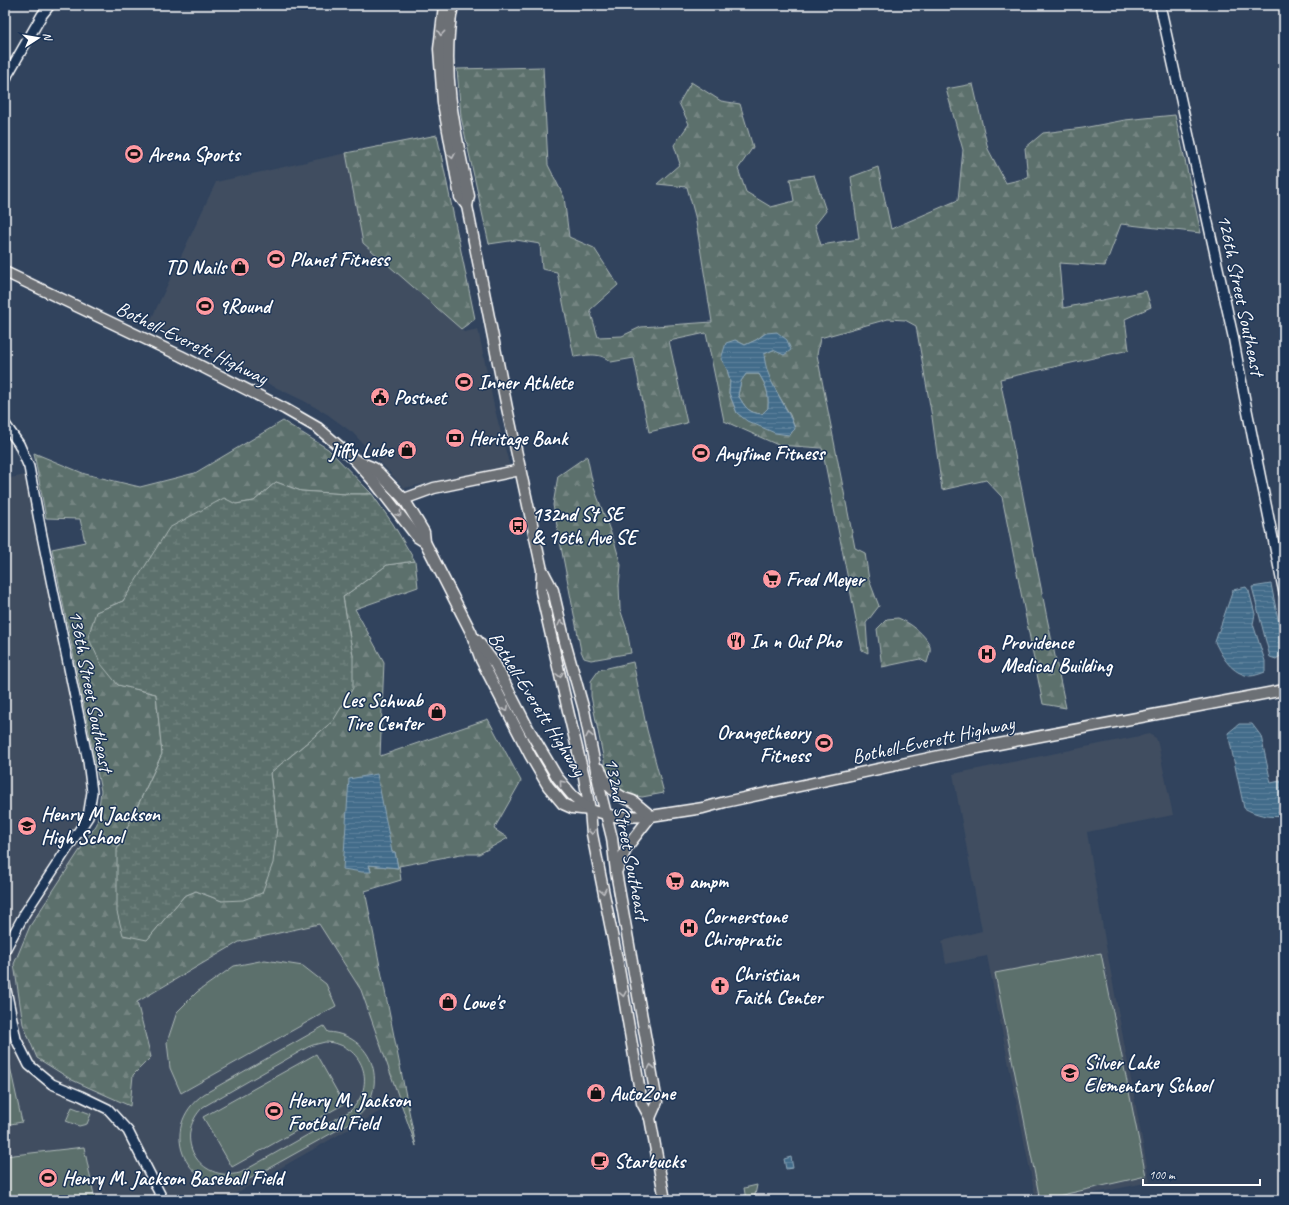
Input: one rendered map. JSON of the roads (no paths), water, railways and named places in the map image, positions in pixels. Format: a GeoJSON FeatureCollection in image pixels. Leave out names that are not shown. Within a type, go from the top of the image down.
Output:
{"type":"FeatureCollection","features":[{"type":"Feature","properties":{"kind":"main road","name":"132nd Street Southeast"},"geometry":{"type":"LineString","coordinates":[[444,5],[439,49],[443,103],[460,197],[467,206]]}},
{"type":"Feature","properties":{"kind":"main road","name":"132nd Street Southeast"},"geometry":{"type":"LineString","coordinates":[[453,5],[447,56],[448,83],[454,129],[469,196],[467,206],[520,470],[542,570],[541,592],[590,810],[593,840],[619,969],[642,1103],[650,1118],[665,1200]]}},
{"type":"Feature","properties":{"kind":"main road","name":"Bothell-Everett Highway"},"geometry":{"type":"LineString","coordinates":[[5,272],[181,356],[285,409],[318,428],[355,460],[376,484],[417,537],[425,542]]}},
{"type":"Feature","properties":{"kind":"main road","name":"Bothell-Everett Highway"},"geometry":{"type":"LineString","coordinates":[[355,460],[374,468],[404,499],[424,532],[425,542],[471,632],[481,660],[530,755],[548,786],[563,804],[572,808],[590,810],[618,817],[651,816],[703,808],[888,767],[1040,736],[1284,690]]}},
{"type":"Feature","properties":{"kind":"main road"},"geometry":{"type":"LineString","coordinates":[[376,484],[404,499],[434,488],[520,470]]}},
{"type":"Feature","properties":{"kind":"main road","name":"132nd Street Southeast"},"geometry":{"type":"LineString","coordinates":[[542,570],[553,590],[565,642],[584,710],[612,838],[616,872],[657,1102],[650,1118]]}},
{"type":"Feature","properties":{"kind":"main road"},"geometry":{"type":"LineString","coordinates":[[592,751],[606,784],[616,793],[633,801],[651,816],[627,847],[616,872]]}},
{"type":"Feature","properties":{"kind":"street"},"geometry":{"type":"LineString","coordinates":[[5,82],[8,74],[42,15],[50,5]]}},
{"type":"Feature","properties":{"kind":"street","name":"126th Street Southeast"},"geometry":{"type":"LineString","coordinates":[[1160,5],[1233,336],[1284,593]]}},
{"type":"Feature","properties":{"kind":"street","name":"136th Street Southeast"},"geometry":{"type":"LineString","coordinates":[[5,424],[19,444],[29,467],[88,761],[92,792],[88,816],[25,913],[5,950]]}},
{"type":"Feature","properties":{"kind":"street"},"geometry":{"type":"LineString","coordinates":[[5,985],[16,1039],[29,1065],[52,1084],[108,1109],[128,1131],[162,1200]]}},
{"type":"Feature","properties":{"kind":"place","name":"Arena Sports"},"geometry":{"type":"Point","coordinates":[134,154]}},
{"type":"Feature","properties":{"kind":"place","name":"Planet Fitness"},"geometry":{"type":"Point","coordinates":[276,259]}},
{"type":"Feature","properties":{"kind":"place","name":"TD Nails"},"geometry":{"type":"Point","coordinates":[240,267]}},
{"type":"Feature","properties":{"kind":"place","name":"9Round"},"geometry":{"type":"Point","coordinates":[205,306]}},
{"type":"Feature","properties":{"kind":"place","name":"Inner Athlete"},"geometry":{"type":"Point","coordinates":[464,382]}},
{"type":"Feature","properties":{"kind":"place","name":"Postnet"},"geometry":{"type":"Point","coordinates":[380,397]}},
{"type":"Feature","properties":{"kind":"place","name":"Heritage Bank"},"geometry":{"type":"Point","coordinates":[455,438]}},
{"type":"Feature","properties":{"kind":"place","name":"Jiffy Lube"},"geometry":{"type":"Point","coordinates":[407,450]}},
{"type":"Feature","properties":{"kind":"place","name":"Anytime Fitness"},"geometry":{"type":"Point","coordinates":[701,453]}},
{"type":"Feature","properties":{"kind":"place","name":"132nd St SE & 16th Ave SE"},"geometry":{"type":"Point","coordinates":[518,526]}},
{"type":"Feature","properties":{"kind":"place","name":"Fred Meyer"},"geometry":{"type":"Point","coordinates":[772,579]}},
{"type":"Feature","properties":{"kind":"place","name":"In n Out Pho"},"geometry":{"type":"Point","coordinates":[736,641]}},
{"type":"Feature","properties":{"kind":"place","name":"Providence Medical Building"},"geometry":{"type":"Point","coordinates":[987,654]}},
{"type":"Feature","properties":{"kind":"place","name":"Les Schwab Tire Center"},"geometry":{"type":"Point","coordinates":[437,712]}},
{"type":"Feature","properties":{"kind":"place","name":"Orangetheory Fitness"},"geometry":{"type":"Point","coordinates":[824,743]}},
{"type":"Feature","properties":{"kind":"place","name":"Henry M Jackson High School"},"geometry":{"type":"Point","coordinates":[27,826]}},
{"type":"Feature","properties":{"kind":"place","name":"ampm"},"geometry":{"type":"Point","coordinates":[675,881]}},
{"type":"Feature","properties":{"kind":"place","name":"Cornerstone Chiropratic"},"geometry":{"type":"Point","coordinates":[689,928]}},
{"type":"Feature","properties":{"kind":"place","name":"Christian Faith Center"},"geometry":{"type":"Point","coordinates":[720,986]}},
{"type":"Feature","properties":{"kind":"place","name":"Lowe's"},"geometry":{"type":"Point","coordinates":[448,1002]}},
{"type":"Feature","properties":{"kind":"place","name":"Silver Lake Elementary School"},"geometry":{"type":"Point","coordinates":[1070,1073]}},
{"type":"Feature","properties":{"kind":"place","name":"AutoZone"},"geometry":{"type":"Point","coordinates":[596,1093]}},
{"type":"Feature","properties":{"kind":"place","name":"Henry M. Jackson Football Field"},"geometry":{"type":"Point","coordinates":[274,1111]}},
{"type":"Feature","properties":{"kind":"place","name":"Starbucks"},"geometry":{"type":"Point","coordinates":[600,1161]}},
{"type":"Feature","properties":{"kind":"place","name":"Henry M. Jackson Baseball Field"},"geometry":{"type":"Point","coordinates":[48,1178]}}]}
